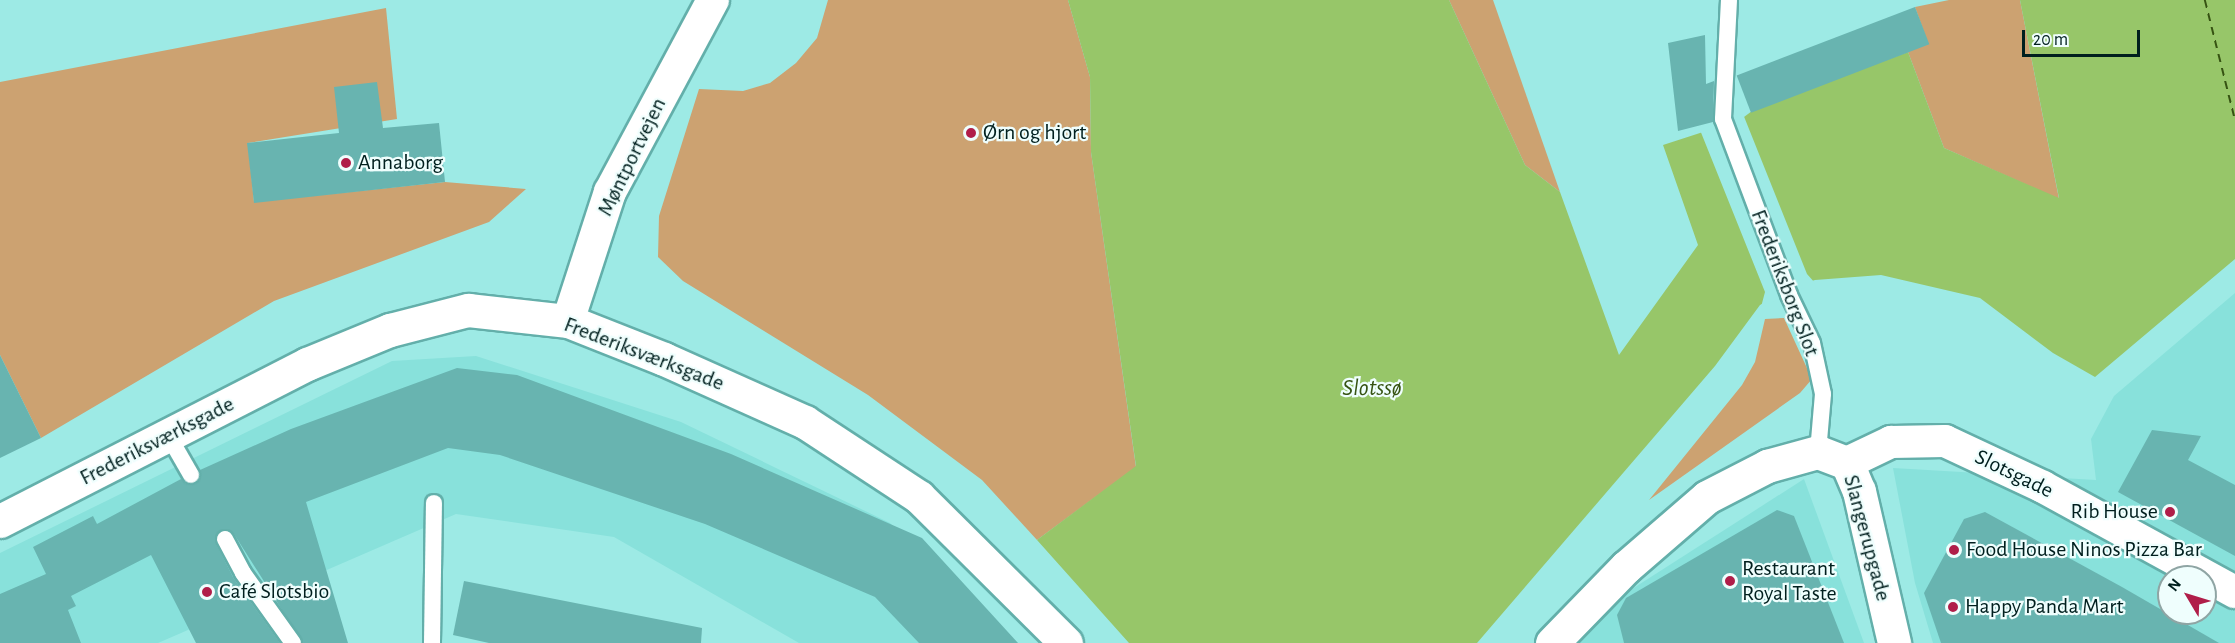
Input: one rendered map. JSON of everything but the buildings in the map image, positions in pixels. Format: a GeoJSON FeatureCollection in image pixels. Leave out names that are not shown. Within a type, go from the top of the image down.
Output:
{"type":"FeatureCollection","features":[{"type":"Feature","properties":{"kind":"street","name":"Møntportvejen"},"geometry":{"type":"LineString","coordinates":[[568,321],[610,192],[713,0]]}},
{"type":"Feature","properties":{"kind":"street","name":"Frederiksværksgade"},"geometry":{"type":"LineString","coordinates":[[0,521],[307,364],[390,330],[468,310],[568,321],[664,358],[806,422],[918,497],[1016,590],[1066,643]]}},
{"type":"Feature","properties":{"kind":"street","name":"Slotsgade"},"geometry":{"type":"LineString","coordinates":[[1552,643],[1626,567],[1707,497],[1767,466],[1832,457],[1891,442],[1945,441],[2043,487],[2235,592]]}},
{"type":"Feature","properties":{"kind":"street","name":"Slangerupgade"},"geometry":{"type":"LineString","coordinates":[[1832,457],[1859,491],[1894,643]]}},
{"type":"Feature","properties":{"kind":"lane","name":"Frederiksborg Slot"},"geometry":{"type":"LineString","coordinates":[[1729,0],[1723,119],[1789,295],[1812,343],[1823,394],[1832,457]]}},
{"type":"Feature","properties":{"kind":"lane"},"geometry":{"type":"LineString","coordinates":[[168,435],[191,475]]}},
{"type":"Feature","properties":{"kind":"lane"},"geometry":{"type":"LineString","coordinates":[[432,643],[434,503]]}},
{"type":"Feature","properties":{"kind":"lane"},"geometry":{"type":"LineString","coordinates":[[225,539],[243,573],[292,643]]}},
{"type":"Feature","properties":{"kind":"shaded area"},"geometry":{"type":"Polygon","coordinates":[[[828,0],[1068,0],[1090,77],[1091,152],[1136,467],[1037,540],[982,480],[868,395],[683,281],[658,257],[659,216],[699,89],[743,91],[770,83],[796,63],[817,38],[828,0]]]}},
{"type":"Feature","properties":{"kind":"shaded area"},"geometry":{"type":"Polygon","coordinates":[[[1449,0],[1493,0],[1560,192],[1525,165],[1449,0]]]}},
{"type":"Feature","properties":{"kind":"shaded area"},"geometry":{"type":"Polygon","coordinates":[[[1949,0],[2020,0],[2059,199],[1944,148],[1908,52],[1928,43],[1915,7],[1949,0]]]}},
{"type":"Feature","properties":{"kind":"shaded area"},"geometry":{"type":"Polygon","coordinates":[[[386,8],[397,119],[248,143],[254,202],[445,182],[526,189],[489,222],[274,301],[41,438],[0,355],[0,82],[386,8]]]}},
{"type":"Feature","properties":{"kind":"shaded area"},"geometry":{"type":"Polygon","coordinates":[[[2235,293],[2235,643],[1933,643],[1915,583],[1893,468],[2096,480],[2091,439],[2114,396],[2235,293]]]}},
{"type":"Feature","properties":{"kind":"shaded area"},"geometry":{"type":"Polygon","coordinates":[[[1784,318],[1812,379],[1800,393],[1649,500],[1742,385],[1755,362],[1765,319],[1784,318]]]}},
{"type":"Feature","properties":{"kind":"shaded area"},"geometry":{"type":"Polygon","coordinates":[[[476,356],[681,422],[890,523],[1005,643],[799,643],[614,537],[456,514],[158,643],[0,643],[0,553],[392,361],[476,356]]]}},
{"type":"Feature","properties":{"kind":"shaded area"},"geometry":{"type":"Polygon","coordinates":[[[1804,479],[1864,643],[1575,643],[1618,598],[1804,479]]]}},
{"type":"Feature","properties":{"kind":"water","name":"Slotssø"},"geometry":{"type":"Polygon","coordinates":[[[1068,0],[1449,0],[1525,165],[1560,192],[1619,355],[1698,245],[1663,145],[1740,120],[1756,108],[1908,52],[1944,148],[2059,198],[2020,0],[2235,0],[2235,259],[2095,377],[2053,353],[1980,298],[1881,275],[1815,280],[1789,288],[1760,305],[1715,366],[1477,643],[1129,643],[1037,540],[1136,466],[1091,152],[1090,77],[1068,0]]]}},
{"type":"Feature","properties":{"kind":"pier"},"geometry":{"type":"Polygon","coordinates":[[[1743,114],[1807,274],[1815,283],[1761,307],[1765,292],[1700,130],[1743,114]]]}},
{"type":"Feature","properties":{"kind":"ferry route"},"geometry":{"type":"LineString","coordinates":[[2205,0],[2235,119]]}},
{"type":"Feature","properties":{"kind":"place","name":"Ørn og hjort"},"geometry":{"type":"Point","coordinates":[971,133]}},
{"type":"Feature","properties":{"kind":"place","name":"Annaborg"},"geometry":{"type":"Point","coordinates":[346,163]}},
{"type":"Feature","properties":{"kind":"place","name":"Rib House"},"geometry":{"type":"Point","coordinates":[2170,512]}},
{"type":"Feature","properties":{"kind":"place","name":"Food House Ninos Pizza Bar"},"geometry":{"type":"Point","coordinates":[1954,550]}},
{"type":"Feature","properties":{"kind":"place","name":"Restaurant Royal Taste"},"geometry":{"type":"Point","coordinates":[1730,581]}},
{"type":"Feature","properties":{"kind":"place","name":"Café Slotsbio"},"geometry":{"type":"Point","coordinates":[207,592]}},
{"type":"Feature","properties":{"kind":"place","name":"Happy Panda Mart"},"geometry":{"type":"Point","coordinates":[1953,607]}}]}
